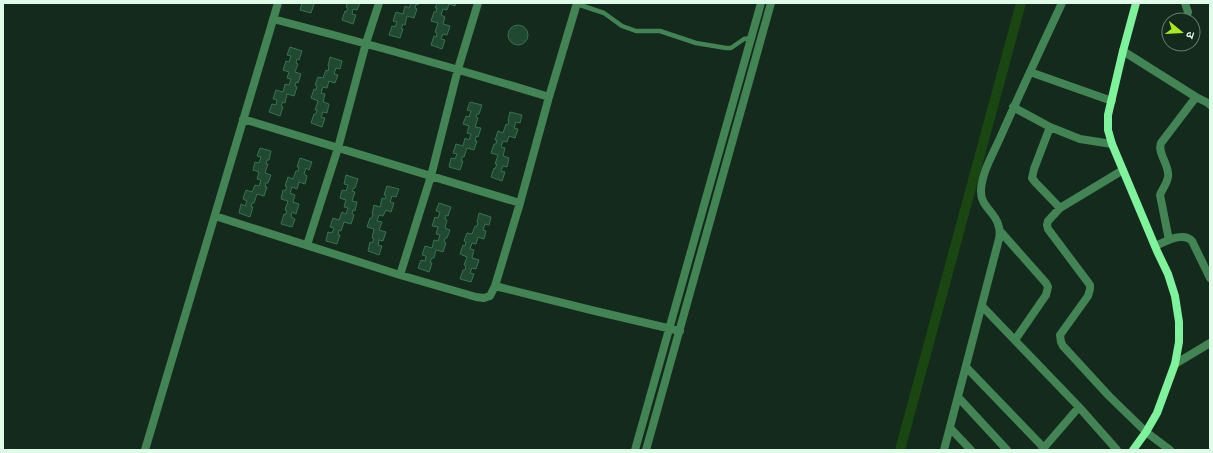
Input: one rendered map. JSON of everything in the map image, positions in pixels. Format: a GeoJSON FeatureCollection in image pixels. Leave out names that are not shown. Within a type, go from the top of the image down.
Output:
{"type":"FeatureCollection","features":[{"type":"Feature","properties":{"kind":"street"},"geometry":{"type":"LineString","coordinates":[[145,450],[278,3]]}},
{"type":"Feature","properties":{"kind":"street"},"geometry":{"type":"LineString","coordinates":[[307,245],[338,148],[366,43],[379,3]]}},
{"type":"Feature","properties":{"kind":"street"},"geometry":{"type":"LineString","coordinates":[[400,275],[431,176],[458,69],[478,3]]}},
{"type":"Feature","properties":{"kind":"street"},"geometry":{"type":"LineString","coordinates":[[635,450],[761,3]]}},
{"type":"Feature","properties":{"kind":"street"},"geometry":{"type":"LineString","coordinates":[[646,450],[771,3]]}},
{"type":"Feature","properties":{"kind":"street"},"geometry":{"type":"LineString","coordinates":[[944,450],[1000,239],[998,223],[984,204],[981,190],[984,175],[1062,3]]}},
{"type":"Feature","properties":{"kind":"street"},"geometry":{"type":"LineString","coordinates":[[1133,450],[1157,413],[1175,364],[1179,342],[1179,322],[1175,296],[1168,274],[1112,144],[1108,130],[1108,115],[1136,3]]}},
{"type":"Feature","properties":{"kind":"street"},"geometry":{"type":"LineString","coordinates":[[1185,3],[1188,12]]}},
{"type":"Feature","properties":{"kind":"street"},"geometry":{"type":"LineString","coordinates":[[215,216],[400,275],[484,298],[490,296],[495,286],[520,203],[549,97],[577,4]]}},
{"type":"Feature","properties":{"kind":"street"},"geometry":{"type":"LineString","coordinates":[[273,19],[366,43],[549,97]]}},
{"type":"Feature","properties":{"kind":"street"},"geometry":{"type":"LineString","coordinates":[[1123,51],[1209,104]]}},
{"type":"Feature","properties":{"kind":"street"},"geometry":{"type":"LineString","coordinates":[[1030,72],[1112,101]]}},
{"type":"Feature","properties":{"kind":"street"},"geometry":{"type":"LineString","coordinates":[[1169,240],[1160,195],[1168,178],[1168,169],[1160,152],[1160,147],[1196,97]]}},
{"type":"Feature","properties":{"kind":"street"},"geometry":{"type":"LineString","coordinates":[[1014,107],[1050,127],[1080,139],[1112,144]]}},
{"type":"Feature","properties":{"kind":"street"},"geometry":{"type":"LineString","coordinates":[[243,119],[520,203]]}},
{"type":"Feature","properties":{"kind":"street"},"geometry":{"type":"LineString","coordinates":[[1050,127],[1032,178],[1060,208]]}},
{"type":"Feature","properties":{"kind":"street"},"geometry":{"type":"LineString","coordinates":[[1123,170],[1060,208],[1048,221],[1048,229],[1090,285],[1088,296],[1060,335],[1061,342],[1109,396],[1146,432],[1170,450]]}},
{"type":"Feature","properties":{"kind":"street"},"geometry":{"type":"LineString","coordinates":[[1000,230],[1046,282],[1048,287],[1046,295],[1015,340]]}},
{"type":"Feature","properties":{"kind":"street"},"geometry":{"type":"LineString","coordinates":[[1155,246],[1169,240],[1186,236],[1189,238],[1199,255],[1210,278]]}},
{"type":"Feature","properties":{"kind":"street"},"geometry":{"type":"LineString","coordinates":[[495,286],[680,331]]}},
{"type":"Feature","properties":{"kind":"street"},"geometry":{"type":"LineString","coordinates":[[982,306],[1079,407],[1116,450]]}},
{"type":"Feature","properties":{"kind":"street"},"geometry":{"type":"LineString","coordinates":[[1175,364],[1210,343]]}},
{"type":"Feature","properties":{"kind":"street"},"geometry":{"type":"LineString","coordinates":[[966,367],[1043,449],[1079,407]]}},
{"type":"Feature","properties":{"kind":"street"},"geometry":{"type":"LineString","coordinates":[[958,397],[1007,450]]}},
{"type":"Feature","properties":{"kind":"street"},"geometry":{"type":"LineString","coordinates":[[950,428],[971,450]]}},
{"type":"Feature","properties":{"kind":"lane"},"geometry":{"type":"LineString","coordinates":[[577,4],[604,13],[618,24],[626,27],[636,30],[660,31],[696,43],[731,48],[744,39],[751,38]]}},
{"type":"Feature","properties":{"kind":"building"},"geometry":{"type":"Polygon","coordinates":[[[302,3],[314,4],[311,13],[300,10],[302,3]]]}},
{"type":"Feature","properties":{"kind":"building"},"geometry":{"type":"Polygon","coordinates":[[[347,3],[360,3],[357,10],[353,9],[352,14],[356,15],[353,24],[342,20],[345,11],[346,12],[348,8],[346,7],[347,3]]]}},
{"type":"Feature","properties":{"kind":"building"},"geometry":{"type":"Polygon","coordinates":[[[411,3],[419,3],[418,5],[416,4],[415,8],[417,9],[414,18],[407,16],[405,25],[403,24],[401,29],[403,29],[400,38],[389,35],[392,26],[395,27],[397,22],[393,21],[396,12],[403,14],[405,6],[409,8],[411,3]]]}},
{"type":"Feature","properties":{"kind":"building"},"geometry":{"type":"Polygon","coordinates":[[[437,3],[456,3],[455,6],[449,4],[447,10],[443,9],[441,15],[445,17],[443,24],[450,26],[447,35],[443,34],[441,39],[445,40],[442,49],[431,45],[434,36],[436,37],[437,33],[435,32],[438,23],[431,21],[434,12],[436,12],[437,8],[435,8],[437,3]]]}},
{"type":"Feature","properties":{"kind":"building"},"geometry":{"type":"Polygon","coordinates":[[[518,25],[525,28],[528,35],[525,42],[518,45],[511,42],[508,35],[511,28],[518,25]]]}},
{"type":"Feature","properties":{"kind":"building"},"geometry":{"type":"Polygon","coordinates":[[[290,47],[302,51],[299,60],[297,59],[296,63],[298,64],[295,72],[301,74],[298,83],[296,82],[295,86],[297,87],[294,96],[287,94],[285,103],[283,102],[281,106],[283,107],[280,116],[269,112],[272,104],[276,105],[277,100],[273,99],[276,90],[283,92],[285,84],[289,85],[291,79],[287,78],[289,72],[283,70],[286,61],[289,62],[291,56],[287,55],[290,47]]]}},
{"type":"Feature","properties":{"kind":"building"},"geometry":{"type":"Polygon","coordinates":[[[330,57],[342,61],[340,69],[336,68],[334,74],[338,75],[335,83],[329,81],[327,88],[323,87],[321,93],[325,94],[323,102],[329,104],[327,113],[323,112],[321,117],[325,118],[322,127],[311,123],[314,114],[316,114],[317,110],[315,110],[318,101],[311,98],[314,89],[316,90],[317,86],[315,85],[318,77],[323,78],[326,70],[328,71],[330,57]]]}},
{"type":"Feature","properties":{"kind":"building"},"geometry":{"type":"Polygon","coordinates":[[[470,102],[482,105],[479,114],[477,114],[476,117],[478,118],[475,127],[481,128],[478,137],[476,136],[475,141],[477,141],[474,150],[467,148],[464,157],[463,156],[460,170],[449,167],[451,158],[455,159],[457,154],[453,153],[456,144],[463,146],[465,138],[469,140],[471,134],[467,133],[469,126],[463,124],[466,116],[469,117],[471,111],[467,110],[470,102]]]}},
{"type":"Feature","properties":{"kind":"building"},"geometry":{"type":"Polygon","coordinates":[[[510,112],[522,115],[520,123],[516,122],[514,128],[518,129],[515,138],[509,136],[507,142],[503,141],[501,147],[505,148],[503,156],[509,158],[507,167],[503,166],[501,171],[505,172],[502,181],[491,177],[497,164],[495,164],[498,155],[491,153],[494,144],[496,144],[497,140],[495,140],[498,131],[503,133],[506,124],[508,125],[510,112]]]}},
{"type":"Feature","properties":{"kind":"building"},"geometry":{"type":"Polygon","coordinates":[[[260,148],[271,151],[269,160],[267,160],[266,164],[268,164],[265,173],[271,175],[268,183],[266,183],[265,187],[267,187],[264,196],[257,194],[254,203],[252,203],[251,207],[253,207],[250,217],[239,213],[241,204],[245,206],[247,201],[243,199],[246,190],[252,192],[255,185],[259,186],[261,180],[257,179],[259,172],[253,170],[255,162],[259,163],[261,157],[257,156],[260,148]]]}},
{"type":"Feature","properties":{"kind":"building"},"geometry":{"type":"Polygon","coordinates":[[[300,158],[312,162],[309,170],[306,168],[304,174],[307,176],[305,184],[299,182],[297,189],[292,187],[290,193],[295,195],[293,202],[299,204],[296,214],[292,212],[291,217],[295,219],[292,227],[281,224],[284,214],[285,215],[287,211],[285,210],[288,201],[281,199],[283,190],[285,191],[287,187],[285,186],[288,177],[293,179],[296,171],[298,171],[299,167],[297,167],[300,158]]]}},
{"type":"Feature","properties":{"kind":"building"},"geometry":{"type":"Polygon","coordinates":[[[346,175],[358,179],[355,188],[352,191],[355,192],[352,201],[357,202],[355,211],[353,210],[352,214],[354,215],[351,224],[344,222],[341,231],[339,230],[338,235],[340,235],[337,244],[326,241],[328,232],[332,233],[334,228],[330,227],[333,218],[339,220],[342,212],[346,214],[348,208],[344,207],[346,200],[340,198],[342,190],[346,191],[348,185],[344,184],[346,175]]]}},
{"type":"Feature","properties":{"kind":"building"},"geometry":{"type":"Polygon","coordinates":[[[387,186],[399,189],[396,197],[392,196],[390,202],[394,203],[391,212],[386,210],[383,216],[379,215],[377,221],[382,222],[379,230],[386,232],[383,241],[379,240],[378,245],[382,246],[379,255],[368,251],[370,242],[372,243],[374,239],[372,238],[374,229],[367,227],[370,218],[372,218],[374,205],[380,207],[382,198],[385,199],[386,195],[384,195],[387,186]]]}},
{"type":"Feature","properties":{"kind":"building"},"geometry":{"type":"Polygon","coordinates":[[[439,203],[451,207],[448,216],[446,215],[445,219],[447,220],[445,228],[450,230],[447,238],[445,238],[444,242],[446,243],[443,252],[436,250],[434,258],[432,258],[430,262],[432,263],[429,272],[418,268],[421,260],[425,261],[426,256],[422,255],[425,246],[432,248],[434,240],[438,241],[440,235],[436,234],[438,227],[432,226],[435,217],[438,218],[440,212],[436,211],[439,203]]]}},
{"type":"Feature","properties":{"kind":"building"},"geometry":{"type":"Polygon","coordinates":[[[479,213],[491,217],[489,225],[485,224],[483,230],[486,231],[484,239],[478,237],[476,244],[472,243],[470,249],[474,250],[472,258],[479,260],[476,269],[472,268],[470,273],[474,274],[471,282],[460,279],[463,270],[465,270],[466,266],[464,265],[467,257],[460,254],[463,245],[465,246],[466,242],[464,241],[467,233],[472,234],[475,226],[477,226],[479,213]]]}},
{"type":"Feature","properties":{"kind":"waterway"},"geometry":{"type":"LineString","coordinates":[[900,450],[1021,3]]}}]}
